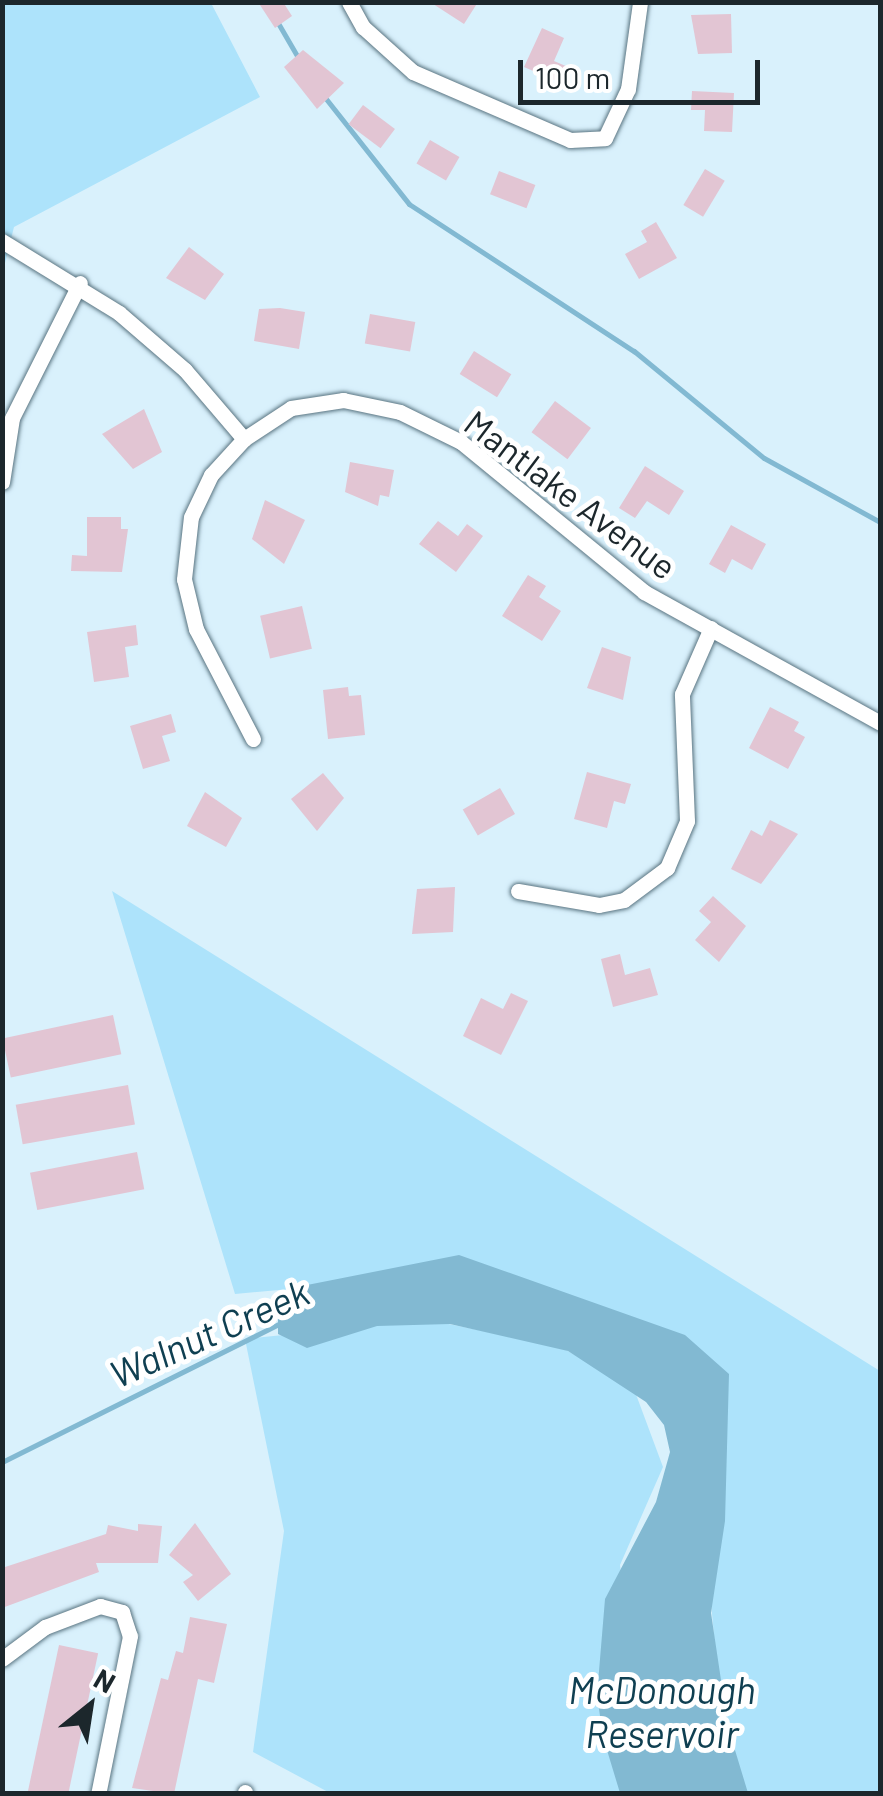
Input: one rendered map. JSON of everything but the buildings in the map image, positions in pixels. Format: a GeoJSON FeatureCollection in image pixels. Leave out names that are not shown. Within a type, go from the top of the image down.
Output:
{"type":"FeatureCollection","features":[{"type":"Feature","properties":{"kind":"street"},"geometry":{"type":"LineString","coordinates":[[349,2],[362,27],[412,72],[570,140],[604,138],[628,89],[640,2]]}},
{"type":"Feature","properties":{"kind":"street"},"geometry":{"type":"LineString","coordinates":[[2,241],[80,283],[185,370],[244,439]]}},
{"type":"Feature","properties":{"kind":"street"},"geometry":{"type":"LineString","coordinates":[[2,482],[12,418],[80,283]]}},
{"type":"Feature","properties":{"kind":"street","name":"Mantlake Avenue"},"geometry":{"type":"LineString","coordinates":[[253,739],[196,629],[184,579],[191,517],[211,475],[244,439],[311,401],[400,412],[460,442],[644,592],[880,723]]}},
{"type":"Feature","properties":{"kind":"street"},"geometry":{"type":"LineString","coordinates":[[518,891],[599,905],[624,900],[667,868],[688,821],[682,694],[711,628]]}},
{"type":"Feature","properties":{"kind":"street"},"geometry":{"type":"LineString","coordinates":[[2,1659],[46,1626],[100,1606],[122,1612],[130,1636],[98,1794]]}},
{"type":"Feature","properties":{"kind":"shaded area"},"geometry":{"type":"Polygon","coordinates":[[[3,3],[211,3],[260,97],[14,227],[3,271],[3,3]]]}},
{"type":"Feature","properties":{"kind":"shaded area"},"geometry":{"type":"Polygon","coordinates":[[[112,891],[880,1371],[880,1793],[728,1793],[709,1580],[717,1438],[456,1274],[235,1294],[112,891]]]}},
{"type":"Feature","properties":{"kind":"shaded area"},"geometry":{"type":"Polygon","coordinates":[[[429,1320],[561,1347],[634,1389],[663,1467],[620,1565],[649,1793],[330,1793],[253,1752],[284,1531],[245,1339],[429,1320]]]}},
{"type":"Feature","properties":{"kind":"water","name":"McDonough Reservoir"},"geometry":{"type":"Polygon","coordinates":[[[459,1255],[685,1335],[729,1374],[725,1521],[711,1613],[728,1727],[748,1793],[620,1793],[603,1737],[597,1695],[605,1599],[656,1502],[670,1452],[664,1425],[646,1402],[568,1351],[450,1324],[377,1326],[307,1348],[278,1334],[278,1314],[302,1286],[459,1255]]]}},
{"type":"Feature","properties":{"kind":"waterway"},"geometry":{"type":"LineString","coordinates":[[278,23],[300,61]]}},
{"type":"Feature","properties":{"kind":"waterway"},"geometry":{"type":"LineString","coordinates":[[323,95],[409,204],[634,351],[764,458],[880,522]]}},
{"type":"Feature","properties":{"kind":"waterway","name":"Walnut Creek"},"geometry":{"type":"LineString","coordinates":[[2,1462],[281,1323]]}}]}
